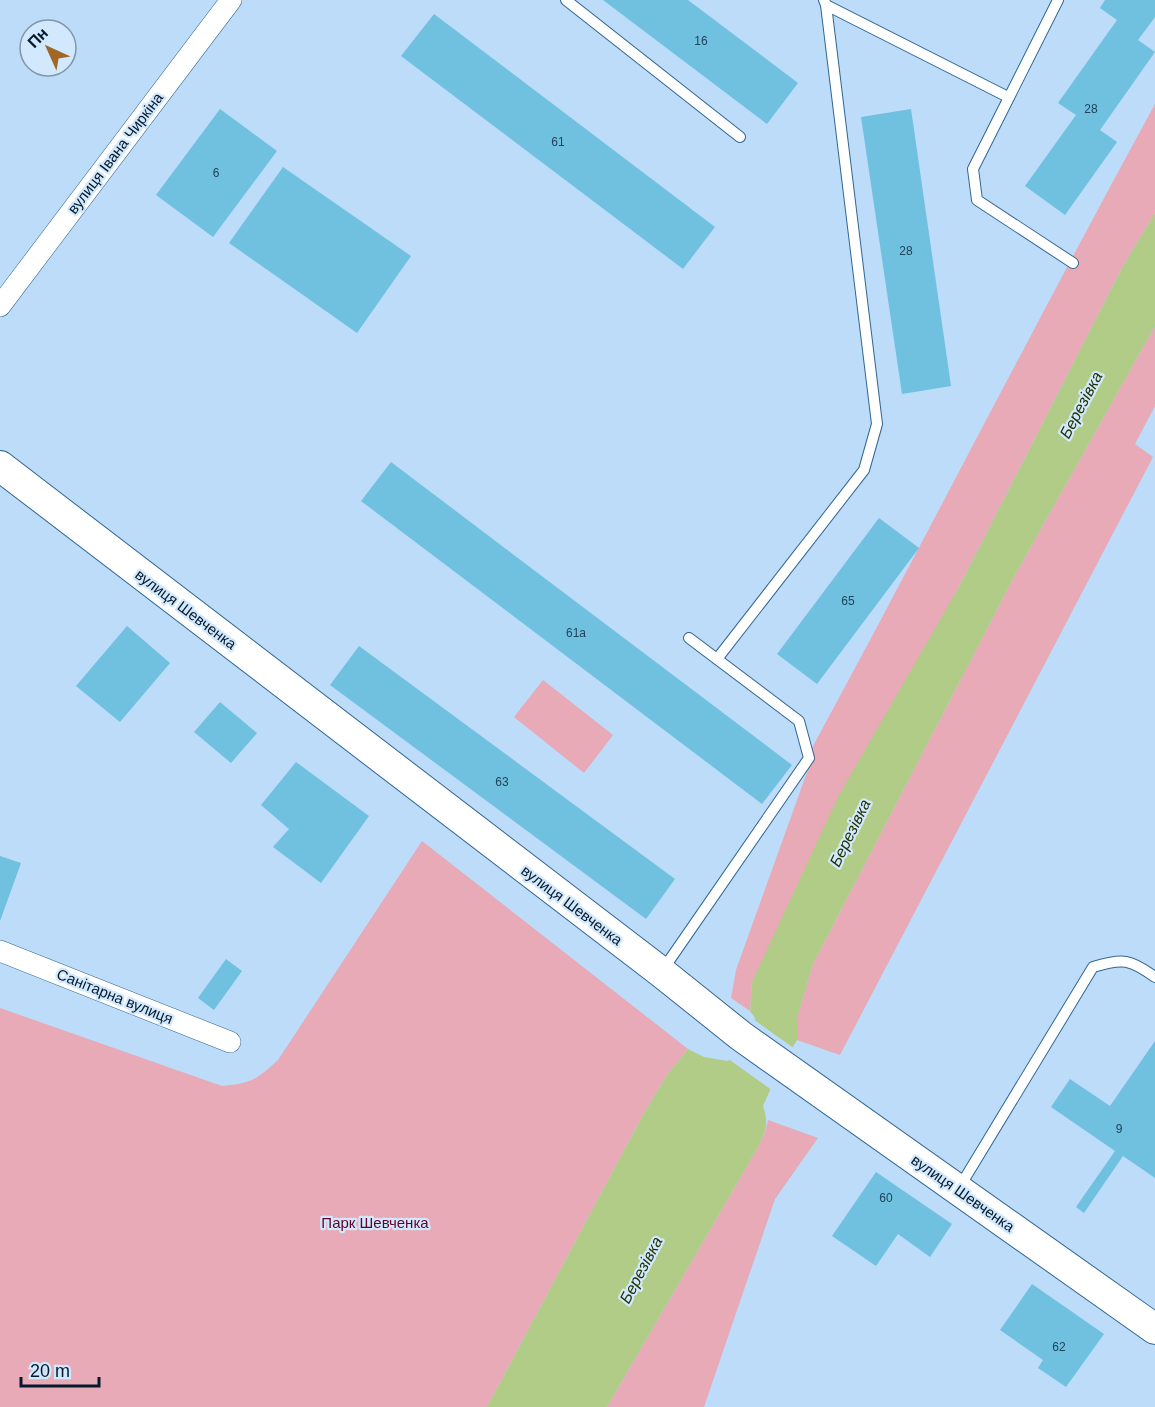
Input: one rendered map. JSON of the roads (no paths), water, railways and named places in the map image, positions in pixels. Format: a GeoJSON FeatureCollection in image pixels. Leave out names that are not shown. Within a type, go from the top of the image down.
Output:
{"type":"FeatureCollection","features":[{"type":"Feature","properties":{"kind":"main road","name":"вулиця Шевченка"},"geometry":{"type":"LineString","coordinates":[[0,466],[661,972],[741,1036],[1155,1329]]}},
{"type":"Feature","properties":{"kind":"street","name":"вулиця Івана Чиркіна"},"geometry":{"type":"LineString","coordinates":[[0,306],[231,0]]}},
{"type":"Feature","properties":{"kind":"street","name":"Санітарна вулиця"},"geometry":{"type":"LineString","coordinates":[[0,951],[230,1042]]}},
{"type":"Feature","properties":{"kind":"lane"},"geometry":{"type":"LineString","coordinates":[[566,0],[740,136]]}},
{"type":"Feature","properties":{"kind":"lane"},"geometry":{"type":"LineString","coordinates":[[1058,0],[973,169],[977,200],[1073,263]]}},
{"type":"Feature","properties":{"kind":"lane"},"geometry":{"type":"LineString","coordinates":[[825,3],[1008,97]]}},
{"type":"Feature","properties":{"kind":"lane"},"geometry":{"type":"LineString","coordinates":[[717,659],[864,470],[877,424],[825,3]]}},
{"type":"Feature","properties":{"kind":"lane"},"geometry":{"type":"LineString","coordinates":[[661,972],[809,758],[799,721],[689,638]]}},
{"type":"Feature","properties":{"kind":"lane"},"geometry":{"type":"LineString","coordinates":[[958,1190],[1093,967],[1115,960],[1136,963],[1155,977]]}},
{"type":"Feature","properties":{"kind":"water","name":"Березівка"},"geometry":{"type":"Polygon","coordinates":[[[1155,213],[1155,326],[1015,575],[813,964],[797,1018],[797,1040],[779,1070],[763,1106],[766,1128],[757,1149],[607,1407],[487,1407],[644,1113],[667,1075],[688,1049],[704,1057],[728,1061],[749,1037],[755,1018],[750,1011],[752,982],[839,795],[959,587],[1123,266],[1155,213]]]}},
{"type":"Feature","properties":{"kind":"park label","name":"Парк Шевченка"},"geometry":{"type":"Point","coordinates":[375,1222]}}]}
